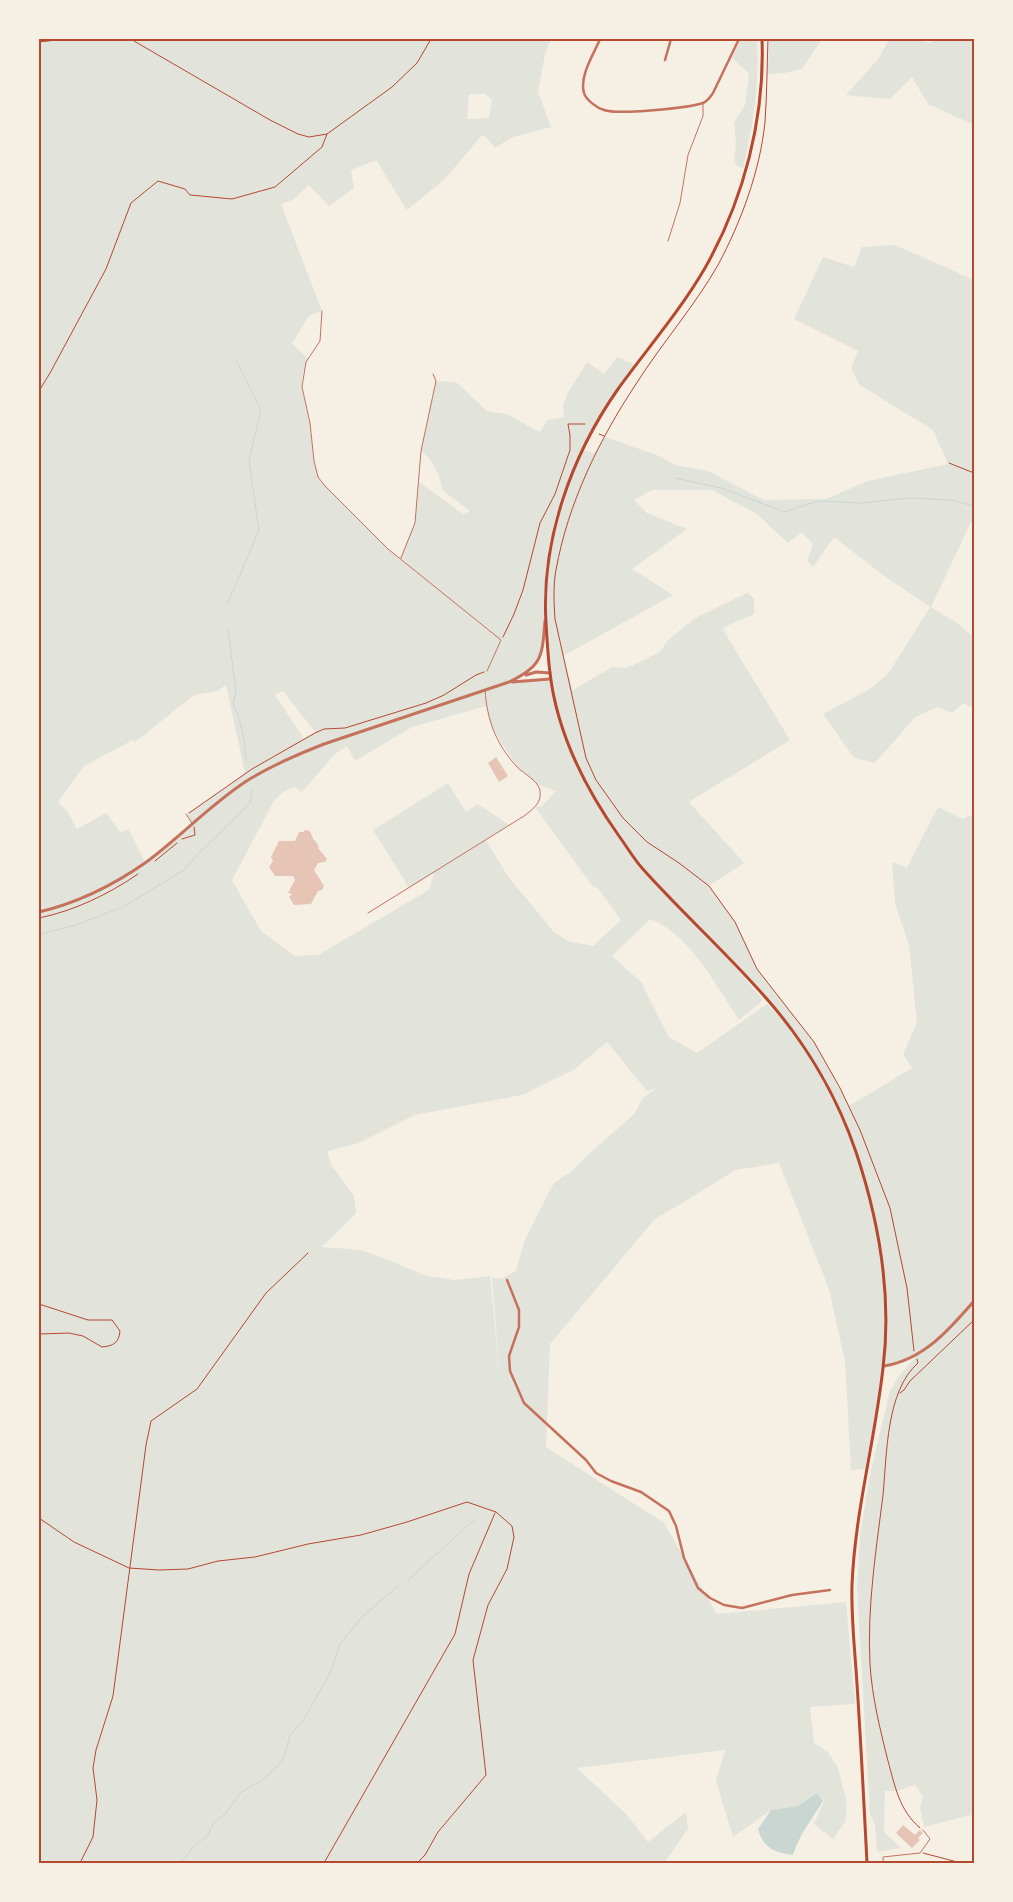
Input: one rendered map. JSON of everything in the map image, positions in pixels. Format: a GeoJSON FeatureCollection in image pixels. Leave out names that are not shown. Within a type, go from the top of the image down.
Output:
{"type":"FeatureCollection","features":[{"type":"Feature","properties":{"kind":"main road"},"geometry":{"type":"LineString","coordinates":[[762,39],[763,61],[757,124],[741,187],[732,212],[704,268],[684,301],[628,376],[598,421],[583,450],[564,496],[550,559],[545,616],[550,679],[560,718],[576,765],[599,808],[640,866],[768,1000],[808,1053],[841,1113],[855,1150],[870,1201],[879,1245],[884,1288],[884,1366],[856,1530],[852,1590],[867,1863]]}},
{"type":"Feature","properties":{"kind":"street"},"geometry":{"type":"LineString","coordinates":[[600,39],[584,78],[583,85],[586,98],[604,110],[628,111],[702,103],[708,100],[739,39]]}},
{"type":"Feature","properties":{"kind":"street"},"geometry":{"type":"LineString","coordinates":[[665,60],[671,39]]}},
{"type":"Feature","properties":{"kind":"street"},"geometry":{"type":"LineString","coordinates":[[522,676],[539,660],[545,616]]}},
{"type":"Feature","properties":{"kind":"street"},"geometry":{"type":"LineString","coordinates":[[39,912],[60,907],[95,893],[121,878],[145,862],[244,783],[294,755],[522,676],[536,672],[550,673]]}},
{"type":"Feature","properties":{"kind":"street"},"geometry":{"type":"LineString","coordinates":[[509,682],[550,679]]}},
{"type":"Feature","properties":{"kind":"street"},"geometry":{"type":"LineString","coordinates":[[507,1280],[519,1310],[519,1327],[509,1356],[510,1371],[524,1403],[586,1460],[596,1473],[611,1481],[641,1492],[669,1511],[676,1526],[684,1558],[698,1588],[710,1598],[724,1605],[742,1608],[792,1595],[830,1590]]}},
{"type":"Feature","properties":{"kind":"street"},"geometry":{"type":"LineString","coordinates":[[884,1366],[916,1356],[936,1341],[974,1301]]}},
{"type":"Feature","properties":{"kind":"lane"},"geometry":{"type":"LineString","coordinates":[[668,241],[680,203],[688,155],[703,116],[702,103]]}},
{"type":"Feature","properties":{"kind":"lane"},"geometry":{"type":"LineString","coordinates":[[322,311],[320,342],[306,362],[302,387],[310,423],[316,473],[325,486],[388,549],[501,640],[487,671]]}},
{"type":"Feature","properties":{"kind":"lane"},"geometry":{"type":"LineString","coordinates":[[400,559],[412,533],[416,515],[421,451],[436,381],[433,374]]}},
{"type":"Feature","properties":{"kind":"lane"},"geometry":{"type":"LineString","coordinates":[[368,913],[524,816],[535,807],[540,799],[540,790],[536,784],[517,767],[491,726],[485,690]]}},
{"type":"Feature","properties":{"kind":"lane"},"geometry":{"type":"LineString","coordinates":[[186,814],[192,824]]}},
{"type":"Feature","properties":{"kind":"lane"},"geometry":{"type":"LineString","coordinates":[[883,1863],[883,1857],[920,1853],[930,1839],[922,1830]]}},
{"type":"Feature","properties":{"kind":"path"},"geometry":{"type":"LineString","coordinates":[[39,42],[64,39]]}},
{"type":"Feature","properties":{"kind":"path"},"geometry":{"type":"LineString","coordinates":[[133,39],[270,120],[298,134],[310,137],[327,134],[408,74],[431,39]]}},
{"type":"Feature","properties":{"kind":"path"},"geometry":{"type":"LineString","coordinates":[[768,39],[767,95],[763,137],[753,181],[736,226],[718,265],[636,384],[596,453],[576,499],[555,571],[554,596],[555,619],[586,758],[596,780],[623,818],[648,842],[709,886],[735,922],[758,969],[777,993]]}},
{"type":"Feature","properties":{"kind":"path"},"geometry":{"type":"LineString","coordinates":[[39,391],[106,269],[131,203],[158,181],[184,190],[190,196],[232,199],[275,187],[322,147],[327,134]]}},
{"type":"Feature","properties":{"kind":"path"},"geometry":{"type":"LineString","coordinates":[[501,640],[523,590],[540,523],[555,494],[570,450],[568,424],[585,424]]}},
{"type":"Feature","properties":{"kind":"path"},"geometry":{"type":"LineString","coordinates":[[599,434],[605,437]]}},
{"type":"Feature","properties":{"kind":"path"},"geometry":{"type":"LineString","coordinates":[[949,464],[974,474]]}},
{"type":"Feature","properties":{"kind":"path"},"geometry":{"type":"LineString","coordinates":[[80,1863],[92,1837],[97,1800],[93,1768],[96,1750],[113,1696],[129,1568],[151,1421],[197,1389],[266,1293],[308,1253]]}},
{"type":"Feature","properties":{"kind":"path"},"geometry":{"type":"LineString","coordinates":[[39,1304],[88,1320],[112,1320],[120,1331],[119,1339],[115,1344],[102,1347],[83,1336],[69,1333],[39,1334]]}},
{"type":"Feature","properties":{"kind":"path"},"geometry":{"type":"LineString","coordinates":[[922,1830],[906,1813],[901,1804],[883,1740],[873,1689],[870,1646],[871,1592],[875,1548],[891,1419],[896,1401],[910,1381],[974,1320]]}},
{"type":"Feature","properties":{"kind":"path"},"geometry":{"type":"LineString","coordinates":[[39,1518],[74,1542],[129,1568],[159,1570],[188,1569],[218,1561],[255,1557],[308,1544],[361,1535],[467,1502],[496,1512],[512,1526],[514,1537],[507,1569],[488,1605],[472,1660],[486,1775],[438,1832],[425,1854],[417,1863]]}},
{"type":"Feature","properties":{"kind":"path"},"geometry":{"type":"LineString","coordinates":[[324,1863],[455,1634],[469,1574],[496,1512]]}},
{"type":"Feature","properties":{"kind":"path"},"geometry":{"type":"LineString","coordinates":[[920,1853],[961,1863]]}},
{"type":"Feature","properties":{"kind":"shaded area"},"geometry":{"type":"Polygon","coordinates":[[[39,39],[551,39],[545,54],[538,92],[551,127],[513,137],[495,148],[482,135],[444,180],[407,210],[376,160],[351,170],[354,188],[329,206],[309,185],[293,200],[281,204],[322,311],[309,316],[292,344],[308,358],[303,374],[302,389],[310,423],[314,460],[318,474],[321,481],[388,549],[400,558],[415,523],[419,482],[463,514],[470,511],[442,490],[436,468],[421,451],[436,381],[456,382],[487,411],[506,414],[540,432],[548,420],[564,417],[563,405],[568,392],[587,362],[604,374],[617,357],[636,365],[617,391],[583,450],[595,453],[605,437],[657,455],[675,465],[708,471],[764,500],[826,499],[868,481],[948,464],[933,430],[860,385],[851,368],[858,351],[794,319],[823,257],[854,267],[862,247],[895,245],[974,280],[974,524],[971,522],[931,607],[957,623],[974,637],[974,704],[970,707],[964,703],[952,713],[938,707],[915,717],[875,763],[854,758],[823,714],[868,690],[888,674],[930,607],[883,575],[834,537],[813,567],[807,561],[813,544],[802,532],[788,543],[757,514],[712,490],[652,490],[634,500],[647,513],[687,529],[632,569],[673,595],[563,656],[573,690],[612,667],[627,668],[660,652],[668,640],[695,618],[747,593],[754,598],[754,614],[722,628],[790,740],[689,802],[744,863],[709,886],[735,922],[757,969],[814,1042],[849,1106],[912,1068],[903,1054],[917,1023],[909,945],[895,903],[892,862],[907,868],[938,807],[963,819],[974,814],[974,1818],[971,1815],[924,1827],[920,1808],[923,1796],[915,1785],[897,1791],[885,1791],[884,1832],[901,1848],[877,1852],[875,1825],[870,1814],[857,1589],[860,1536],[870,1474],[890,1391],[915,1357],[884,1366],[865,1469],[851,1470],[845,1361],[829,1289],[779,1163],[736,1170],[654,1220],[550,1344],[546,1447],[664,1523],[717,1614],[846,1602],[855,1704],[810,1707],[814,1743],[828,1752],[838,1768],[847,1803],[845,1822],[833,1839],[814,1824],[824,1801],[817,1793],[798,1806],[771,1810],[733,1837],[716,1781],[725,1750],[577,1768],[627,1815],[648,1842],[686,1812],[688,1829],[664,1863],[39,1863],[39,39]],[[469,94],[467,119],[489,118],[492,100],[485,94],[469,94]],[[545,620],[539,660],[522,676],[511,681],[550,679],[545,620]],[[226,685],[217,691],[194,695],[135,742],[133,740],[84,766],[58,802],[68,812],[77,829],[106,813],[120,832],[128,829],[145,862],[192,824],[186,814],[245,773],[226,685]],[[283,691],[275,695],[304,739],[315,732],[283,691]],[[486,706],[412,727],[355,761],[347,746],[335,754],[302,792],[294,787],[282,793],[274,801],[232,880],[261,931],[295,956],[318,955],[429,890],[434,873],[409,888],[373,830],[448,783],[466,812],[478,804],[509,825],[486,840],[507,875],[553,931],[568,941],[593,946],[621,920],[598,888],[593,887],[535,807],[542,806],[556,791],[537,784],[517,767],[491,726],[486,706]],[[650,919],[612,956],[641,982],[669,1037],[697,1053],[767,1004],[783,1020],[768,1000],[724,954],[763,1000],[739,1020],[701,962],[689,948],[664,926],[650,919]],[[607,1042],[575,1069],[522,1095],[415,1115],[359,1143],[327,1151],[331,1164],[354,1196],[356,1213],[322,1247],[361,1250],[426,1276],[455,1280],[490,1276],[500,1378],[492,1278],[501,1279],[516,1271],[525,1239],[554,1183],[571,1172],[635,1113],[643,1098],[656,1088],[647,1091],[607,1042]]]}},
{"type":"Feature","properties":{"kind":"shaded area"},"geometry":{"type":"Polygon","coordinates":[[[741,39],[757,39],[758,55],[755,104],[743,168],[737,166],[734,162],[736,143],[734,123],[745,105],[749,74],[732,58],[741,39]]]}},
{"type":"Feature","properties":{"kind":"shaded area"},"geometry":{"type":"Polygon","coordinates":[[[769,39],[822,39],[802,69],[768,74],[769,39]]]}},
{"type":"Feature","properties":{"kind":"shaded area"},"geometry":{"type":"Polygon","coordinates":[[[889,39],[924,39],[923,41],[930,43],[937,39],[974,39],[974,125],[928,104],[912,77],[890,99],[846,95],[879,58],[889,39]]]}},
{"type":"Feature","properties":{"kind":"shaded area"},"geometry":{"type":"Polygon","coordinates":[[[817,1793],[823,1801],[802,1834],[793,1855],[775,1851],[763,1841],[758,1829],[771,1810],[798,1806],[817,1793]]]}},
{"type":"Feature","properties":{"kind":"building"},"geometry":{"type":"Polygon","coordinates":[[[496,757],[508,776],[499,782],[488,763],[496,757]]]}},
{"type":"Feature","properties":{"kind":"building"},"geometry":{"type":"Polygon","coordinates":[[[304,830],[310,831],[318,848],[327,859],[325,862],[318,863],[314,870],[324,886],[322,890],[318,891],[311,904],[294,905],[289,897],[292,894],[288,893],[295,880],[293,876],[275,876],[269,867],[273,861],[271,857],[279,841],[295,841],[299,832],[304,832],[304,830]]]}},
{"type":"Feature","properties":{"kind":"building"},"geometry":{"type":"Polygon","coordinates":[[[903,1825],[915,1835],[920,1830],[923,1833],[918,1838],[920,1840],[912,1848],[896,1833],[903,1825]]]}},
{"type":"Feature","properties":{"kind":"waterway"},"geometry":{"type":"LineString","coordinates":[[227,605],[259,530],[249,461],[261,410],[236,360]]}},
{"type":"Feature","properties":{"kind":"waterway"},"geometry":{"type":"LineString","coordinates":[[675,478],[721,488],[785,512],[818,501],[861,503],[909,498],[951,500],[974,506]]}},
{"type":"Feature","properties":{"kind":"waterway"},"geometry":{"type":"LineString","coordinates":[[228,630],[236,691],[233,704],[241,724],[246,759]]}},
{"type":"Feature","properties":{"kind":"waterway"},"geometry":{"type":"LineString","coordinates":[[39,937],[44,933],[76,925],[123,907],[184,870],[250,803],[252,789]]}},
{"type":"Feature","properties":{"kind":"waterway"},"geometry":{"type":"LineString","coordinates":[[408,1580],[475,1519]]}},
{"type":"Feature","properties":{"kind":"waterway"},"geometry":{"type":"LineString","coordinates":[[181,1863],[194,1846],[208,1835],[213,1824],[227,1812],[240,1793],[262,1780],[283,1761],[290,1735],[304,1719],[330,1673],[340,1644],[362,1617],[398,1586]]}}]}
